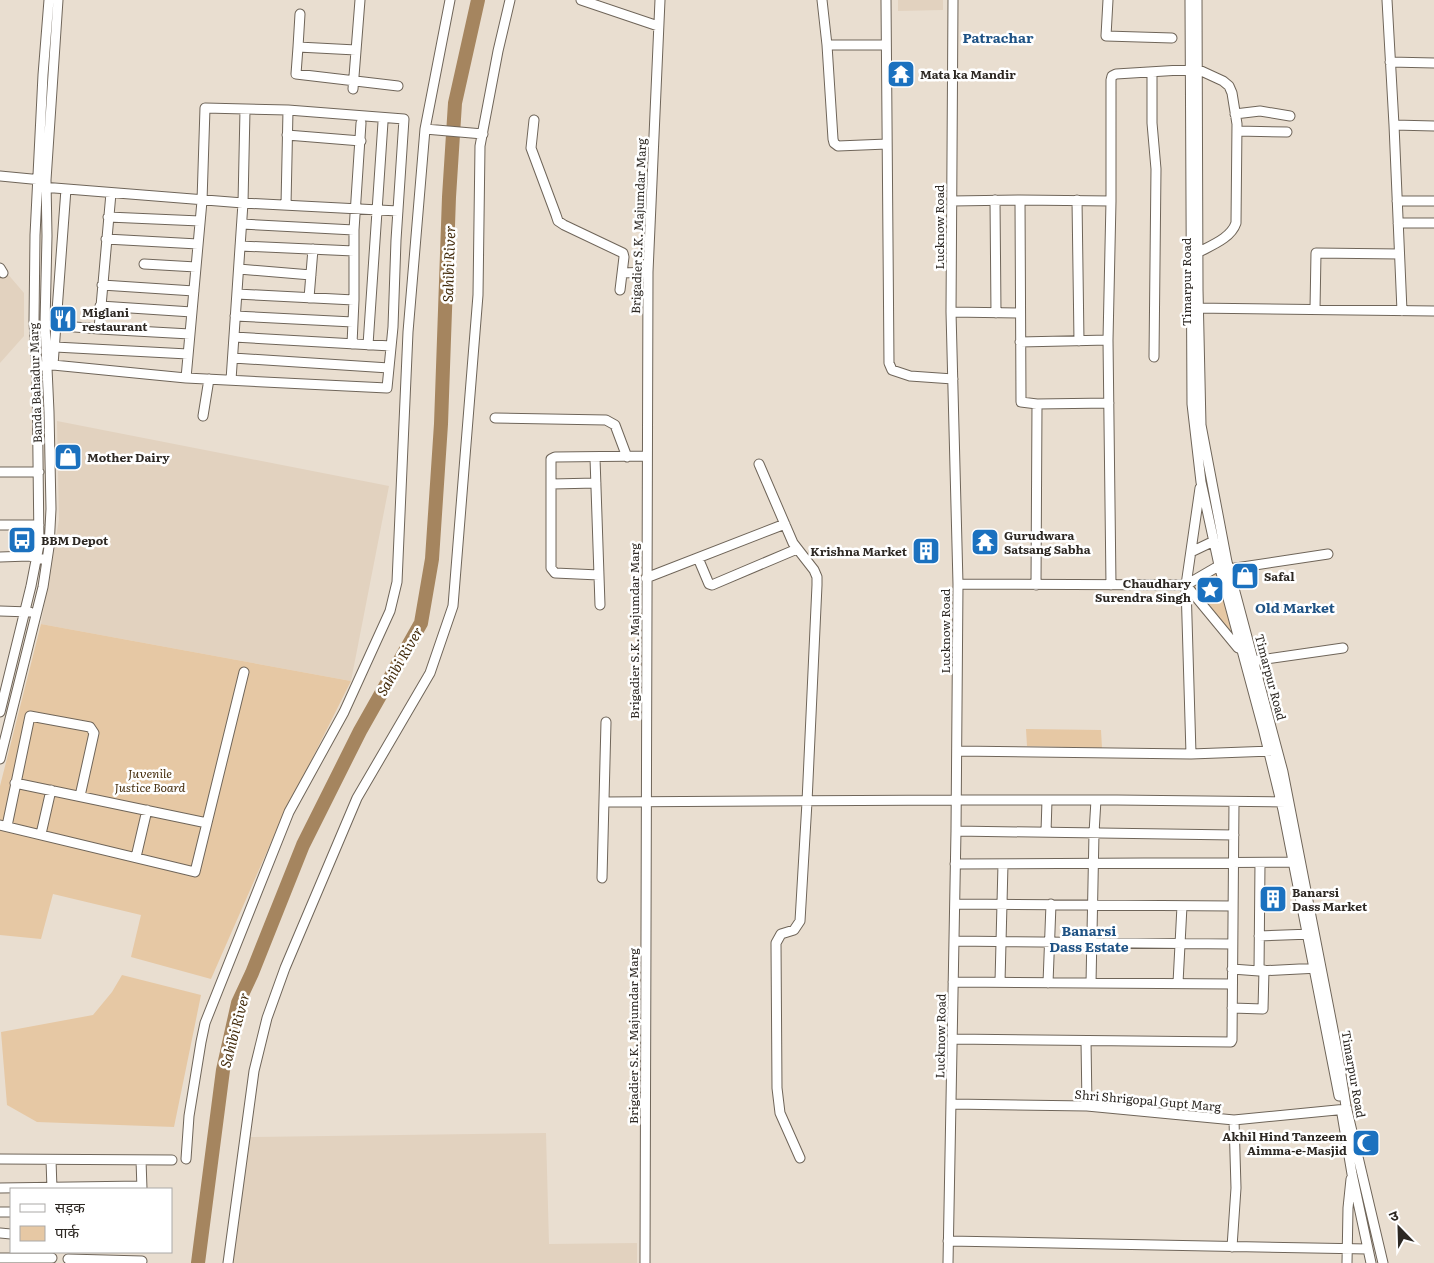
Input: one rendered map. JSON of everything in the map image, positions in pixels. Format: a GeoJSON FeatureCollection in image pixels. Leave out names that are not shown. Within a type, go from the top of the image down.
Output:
{"type":"FeatureCollection","features":[{"type":"Feature","properties":{"kind":"street","name":"Banda Bahadur Marg"},"geometry":{"type":"LineString","coordinates":[[0,759],[36,613],[43,559],[39,525],[37,366],[34,322],[41,183],[43,75],[49,0]]}},
{"type":"Feature","properties":{"kind":"street","name":"Banda Bahadur Marg"},"geometry":{"type":"LineString","coordinates":[[0,712],[25,611],[43,559],[50,547],[50,365],[45,324],[47,236],[41,183],[58,0]]}},
{"type":"Feature","properties":{"kind":"street"},"geometry":{"type":"LineString","coordinates":[[354,85],[360,0]]}},
{"type":"Feature","properties":{"kind":"street"},"geometry":{"type":"LineString","coordinates":[[186,1159],[188,1116],[206,1024],[289,812],[344,712],[390,611],[397,582],[408,332],[428,129],[450,0]]}},
{"type":"Feature","properties":{"kind":"street"},"geometry":{"type":"LineString","coordinates":[[228,1263],[254,1071],[267,1018],[292,952],[357,798],[430,673],[453,606],[478,295],[480,146],[510,0]]}},
{"type":"Feature","properties":{"kind":"street"},"geometry":{"type":"LineString","coordinates":[[581,0],[658,26]]}},
{"type":"Feature","properties":{"kind":"street","name":"Brigadier S.K. Majumdar Marg"},"geometry":{"type":"LineString","coordinates":[[645,1263],[648,272],[660,0]]}},
{"type":"Feature","properties":{"kind":"street"},"geometry":{"type":"LineString","coordinates":[[822,0],[834,144],[838,146],[887,144]]}},
{"type":"Feature","properties":{"kind":"street"},"geometry":{"type":"LineString","coordinates":[[886,0],[889,363],[892,370],[910,376],[953,379]]}},
{"type":"Feature","properties":{"kind":"street","name":"Lucknow Road"},"geometry":{"type":"LineString","coordinates":[[948,1263],[955,904],[958,584],[951,312],[953,0]]}},
{"type":"Feature","properties":{"kind":"street"},"geometry":{"type":"LineString","coordinates":[[1108,0],[1106,36],[1172,38]]}},
{"type":"Feature","properties":{"kind":"street","name":"Timarpur Road"},"geometry":{"type":"LineString","coordinates":[[1190,0],[1194,69]]}},
{"type":"Feature","properties":{"kind":"street","name":"Timarpur Road"},"geometry":{"type":"LineString","coordinates":[[1197,0],[1194,69],[1195,308],[1192,404],[1201,482],[1214,541],[1225,566],[1253,661],[1286,802],[1357,1173],[1371,1263]]}},
{"type":"Feature","properties":{"kind":"street"},"geometry":{"type":"LineString","coordinates":[[1387,0],[1402,311]]}},
{"type":"Feature","properties":{"kind":"street"},"geometry":{"type":"LineString","coordinates":[[300,14],[296,74],[354,85],[398,86]]}},
{"type":"Feature","properties":{"kind":"street"},"geometry":{"type":"LineString","coordinates":[[827,46],[886,45]]}},
{"type":"Feature","properties":{"kind":"street"},"geometry":{"type":"LineString","coordinates":[[298,47],[356,50]]}},
{"type":"Feature","properties":{"kind":"street"},"geometry":{"type":"LineString","coordinates":[[1390,62],[1434,63]]}},
{"type":"Feature","properties":{"kind":"street"},"geometry":{"type":"LineString","coordinates":[[1111,585],[1108,340],[1112,76],[1120,73],[1194,69],[1223,80],[1232,93],[1237,131],[1236,223],[1231,232],[1226,236],[1195,252]]}},
{"type":"Feature","properties":{"kind":"street"},"geometry":{"type":"LineString","coordinates":[[1152,72],[1152,129],[1156,169],[1154,357]]}},
{"type":"Feature","properties":{"kind":"street"},"geometry":{"type":"LineString","coordinates":[[37,366],[50,365],[186,378],[383,389],[387,386],[391,346],[404,119],[288,110],[205,108],[202,201],[186,378]]}},
{"type":"Feature","properties":{"kind":"street"},"geometry":{"type":"LineString","coordinates":[[231,380],[242,224],[245,110]]}},
{"type":"Feature","properties":{"kind":"street"},"geometry":{"type":"LineString","coordinates":[[286,205],[288,110]]}},
{"type":"Feature","properties":{"kind":"street"},"geometry":{"type":"LineString","coordinates":[[1235,114],[1260,112],[1290,116]]}},
{"type":"Feature","properties":{"kind":"street"},"geometry":{"type":"LineString","coordinates":[[534,120],[531,148],[558,220],[620,252],[624,257],[620,290]]}},
{"type":"Feature","properties":{"kind":"street"},"geometry":{"type":"LineString","coordinates":[[368,345],[383,122]]}},
{"type":"Feature","properties":{"kind":"street"},"geometry":{"type":"LineString","coordinates":[[352,344],[354,230],[361,123]]}},
{"type":"Feature","properties":{"kind":"street"},"geometry":{"type":"LineString","coordinates":[[1394,125],[1434,126]]}},
{"type":"Feature","properties":{"kind":"street"},"geometry":{"type":"LineString","coordinates":[[428,129],[483,134]]}},
{"type":"Feature","properties":{"kind":"street"},"geometry":{"type":"LineString","coordinates":[[1237,131],[1287,132]]}},
{"type":"Feature","properties":{"kind":"street"},"geometry":{"type":"LineString","coordinates":[[287,135],[360,141]]}},
{"type":"Feature","properties":{"kind":"street"},"geometry":{"type":"LineString","coordinates":[[0,176],[66,189],[111,193],[243,204],[398,211]]}},
{"type":"Feature","properties":{"kind":"street"},"geometry":{"type":"LineString","coordinates":[[50,365],[55,347],[57,326],[66,189]]}},
{"type":"Feature","properties":{"kind":"street"},"geometry":{"type":"LineString","coordinates":[[99,330],[111,193]]}},
{"type":"Feature","properties":{"kind":"street"},"geometry":{"type":"LineString","coordinates":[[995,200],[996,313]]}},
{"type":"Feature","properties":{"kind":"street"},"geometry":{"type":"LineString","coordinates":[[1020,200],[1020,401],[1022,404],[1109,404]]}},
{"type":"Feature","properties":{"kind":"street"},"geometry":{"type":"LineString","coordinates":[[1078,200],[1079,341]]}},
{"type":"Feature","properties":{"kind":"street"},"geometry":{"type":"LineString","coordinates":[[952,201],[1111,201]]}},
{"type":"Feature","properties":{"kind":"street"},"geometry":{"type":"LineString","coordinates":[[1397,201],[1434,201]]}},
{"type":"Feature","properties":{"kind":"street"},"geometry":{"type":"LineString","coordinates":[[108,217],[200,221]]}},
{"type":"Feature","properties":{"kind":"street"},"geometry":{"type":"LineString","coordinates":[[1398,223],[1434,223]]}},
{"type":"Feature","properties":{"kind":"street"},"geometry":{"type":"LineString","coordinates":[[242,224],[354,230]]}},
{"type":"Feature","properties":{"kind":"street"},"geometry":{"type":"LineString","coordinates":[[106,239],[198,244]]}},
{"type":"Feature","properties":{"kind":"street"},"geometry":{"type":"LineString","coordinates":[[240,246],[354,252]]}},
{"type":"Feature","properties":{"kind":"street"},"geometry":{"type":"LineString","coordinates":[[309,298],[313,249]]}},
{"type":"Feature","properties":{"kind":"street"},"geometry":{"type":"LineString","coordinates":[[1315,310],[1316,253],[1399,254]]}},
{"type":"Feature","properties":{"kind":"street"},"geometry":{"type":"LineString","coordinates":[[144,264],[196,267]]}},
{"type":"Feature","properties":{"kind":"street"},"geometry":{"type":"LineString","coordinates":[[239,269],[311,275]]}},
{"type":"Feature","properties":{"kind":"street"},"geometry":{"type":"LineString","coordinates":[[623,273],[648,272]]}},
{"type":"Feature","properties":{"kind":"street"},"geometry":{"type":"LineString","coordinates":[[102,285],[194,290]]}},
{"type":"Feature","properties":{"kind":"street"},"geometry":{"type":"LineString","coordinates":[[237,294],[354,300]]}},
{"type":"Feature","properties":{"kind":"street"},"geometry":{"type":"LineString","coordinates":[[100,306],[192,312]]}},
{"type":"Feature","properties":{"kind":"street"},"geometry":{"type":"LineString","coordinates":[[1195,308],[1434,311]]}},
{"type":"Feature","properties":{"kind":"street","name":"Timarpur Road"},"geometry":{"type":"LineString","coordinates":[[1195,308],[1200,419],[1225,566],[1241,652],[1274,751]]}},
{"type":"Feature","properties":{"kind":"street"},"geometry":{"type":"LineString","coordinates":[[951,312],[1020,313]]}},
{"type":"Feature","properties":{"kind":"street"},"geometry":{"type":"LineString","coordinates":[[236,316],[352,322]]}},
{"type":"Feature","properties":{"kind":"street"},"geometry":{"type":"LineString","coordinates":[[34,322],[99,330],[190,334]]}},
{"type":"Feature","properties":{"kind":"street"},"geometry":{"type":"LineString","coordinates":[[234,337],[391,346]]}},
{"type":"Feature","properties":{"kind":"street"},"geometry":{"type":"LineString","coordinates":[[1020,342],[1108,340]]}},
{"type":"Feature","properties":{"kind":"street"},"geometry":{"type":"LineString","coordinates":[[55,347],[188,354]]}},
{"type":"Feature","properties":{"kind":"street"},"geometry":{"type":"LineString","coordinates":[[233,358],[389,368]]}},
{"type":"Feature","properties":{"kind":"street"},"geometry":{"type":"LineString","coordinates":[[203,416],[209,379]]}},
{"type":"Feature","properties":{"kind":"street"},"geometry":{"type":"LineString","coordinates":[[1036,404],[1036,585]]}},
{"type":"Feature","properties":{"kind":"street"},"geometry":{"type":"LineString","coordinates":[[495,418],[606,420],[615,425],[628,457]]}},
{"type":"Feature","properties":{"kind":"street"},"geometry":{"type":"LineString","coordinates":[[599,575],[555,573],[551,568],[552,484],[550,463],[555,457],[647,456]]}},
{"type":"Feature","properties":{"kind":"street"},"geometry":{"type":"LineString","coordinates":[[595,458],[600,605]]}},
{"type":"Feature","properties":{"kind":"street"},"geometry":{"type":"LineString","coordinates":[[759,464],[796,549],[814,570],[818,585],[800,921],[794,930],[781,934],[776,943],[777,1088],[780,1113],[800,1158]]}},
{"type":"Feature","properties":{"kind":"street"},"geometry":{"type":"LineString","coordinates":[[0,472],[39,472]]}},
{"type":"Feature","properties":{"kind":"street"},"geometry":{"type":"LineString","coordinates":[[1191,754],[1186,585],[1201,482]]}},
{"type":"Feature","properties":{"kind":"street"},"geometry":{"type":"LineString","coordinates":[[552,484],[596,483]]}},
{"type":"Feature","properties":{"kind":"street"},"geometry":{"type":"LineString","coordinates":[[40,508],[51,509]]}},
{"type":"Feature","properties":{"kind":"street"},"geometry":{"type":"LineString","coordinates":[[646,578],[785,524]]}},
{"type":"Feature","properties":{"kind":"street"},"geometry":{"type":"LineString","coordinates":[[0,525],[39,525]]}},
{"type":"Feature","properties":{"kind":"street"},"geometry":{"type":"LineString","coordinates":[[1191,552],[1214,541]]}},
{"type":"Feature","properties":{"kind":"street"},"geometry":{"type":"LineString","coordinates":[[698,558],[709,584],[712,585],[796,549]]}},
{"type":"Feature","properties":{"kind":"street"},"geometry":{"type":"LineString","coordinates":[[958,584],[1186,585],[1225,566],[1328,554]]}},
{"type":"Feature","properties":{"kind":"street"},"geometry":{"type":"LineString","coordinates":[[0,557],[29,556],[43,559]]}},
{"type":"Feature","properties":{"kind":"street"},"geometry":{"type":"LineString","coordinates":[[1186,585],[1241,652]]}},
{"type":"Feature","properties":{"kind":"street"},"geometry":{"type":"LineString","coordinates":[[0,611],[36,613]]}},
{"type":"Feature","properties":{"kind":"street"},"geometry":{"type":"LineString","coordinates":[[1253,661],[1343,648]]}},
{"type":"Feature","properties":{"kind":"street"},"geometry":{"type":"LineString","coordinates":[[80,796],[94,733],[93,730],[90,727],[32,715],[29,718],[15,783],[3,826],[196,872],[244,672]]}},
{"type":"Feature","properties":{"kind":"street"},"geometry":{"type":"LineString","coordinates":[[602,878],[606,722]]}},
{"type":"Feature","properties":{"kind":"street"},"geometry":{"type":"LineString","coordinates":[[957,751],[1191,754],[1274,751]]}},
{"type":"Feature","properties":{"kind":"street"},"geometry":{"type":"LineString","coordinates":[[15,783],[207,823]]}},
{"type":"Feature","properties":{"kind":"street"},"geometry":{"type":"LineString","coordinates":[[41,834],[51,790]]}},
{"type":"Feature","properties":{"kind":"street"},"geometry":{"type":"LineString","coordinates":[[604,802],[956,800],[1286,802]]}},
{"type":"Feature","properties":{"kind":"street"},"geometry":{"type":"LineString","coordinates":[[1046,832],[1047,800]]}},
{"type":"Feature","properties":{"kind":"street"},"geometry":{"type":"LineString","coordinates":[[1091,983],[1096,800]]}},
{"type":"Feature","properties":{"kind":"street"},"geometry":{"type":"LineString","coordinates":[[952,1039],[1228,1043],[1232,1040],[1234,802]]}},
{"type":"Feature","properties":{"kind":"street"},"geometry":{"type":"LineString","coordinates":[[136,857],[147,810]]}},
{"type":"Feature","properties":{"kind":"street"},"geometry":{"type":"LineString","coordinates":[[956,831],[1234,834]]}},
{"type":"Feature","properties":{"kind":"street"},"geometry":{"type":"LineString","coordinates":[[955,864],[1297,862]]}},
{"type":"Feature","properties":{"kind":"street"},"geometry":{"type":"LineString","coordinates":[[1232,1008],[1263,1009],[1259,936],[1260,863]]}},
{"type":"Feature","properties":{"kind":"street"},"geometry":{"type":"LineString","coordinates":[[1000,982],[1003,864]]}},
{"type":"Feature","properties":{"kind":"street"},"geometry":{"type":"LineString","coordinates":[[955,904],[1233,906]]}},
{"type":"Feature","properties":{"kind":"street"},"geometry":{"type":"LineString","coordinates":[[1048,983],[1051,904]]}},
{"type":"Feature","properties":{"kind":"street"},"geometry":{"type":"LineString","coordinates":[[1178,983],[1182,906]]}},
{"type":"Feature","properties":{"kind":"street"},"geometry":{"type":"LineString","coordinates":[[1259,936],[1311,934]]}},
{"type":"Feature","properties":{"kind":"street"},"geometry":{"type":"LineString","coordinates":[[954,941],[1232,944]]}},
{"type":"Feature","properties":{"kind":"street"},"geometry":{"type":"LineString","coordinates":[[1232,969],[1317,968]]}},
{"type":"Feature","properties":{"kind":"street"},"geometry":{"type":"LineString","coordinates":[[953,982],[1232,984]]}},
{"type":"Feature","properties":{"kind":"street"},"geometry":{"type":"LineString","coordinates":[[1086,1041],[1087,1106]]}},
{"type":"Feature","properties":{"kind":"street","name":"Shri Shrigopal Gupt Marg"},"geometry":{"type":"LineString","coordinates":[[951,1104],[1087,1106],[1234,1120],[1344,1109]]}},
{"type":"Feature","properties":{"kind":"street"},"geometry":{"type":"LineString","coordinates":[[1232,1247],[1236,1188],[1234,1120]]}},
{"type":"Feature","properties":{"kind":"street"},"geometry":{"type":"LineString","coordinates":[[0,1159],[172,1160]]}},
{"type":"Feature","properties":{"kind":"street"},"geometry":{"type":"LineString","coordinates":[[51,1160],[52,1188]]}},
{"type":"Feature","properties":{"kind":"street"},"geometry":{"type":"LineString","coordinates":[[0,1188],[142,1188],[141,1160]]}},
{"type":"Feature","properties":{"kind":"street"},"geometry":{"type":"LineString","coordinates":[[1347,1263],[1348,1202],[1357,1173]]}},
{"type":"Feature","properties":{"kind":"street","name":"Timarpur Road"},"geometry":{"type":"LineString","coordinates":[[1357,1173],[1383,1263]]}},
{"type":"Feature","properties":{"kind":"street"},"geometry":{"type":"LineString","coordinates":[[948,1241],[1368,1249]]}},
{"type":"Feature","properties":{"kind":"street"},"geometry":{"type":"LineString","coordinates":[[0,1258],[52,1258]]}},
{"type":"Feature","properties":{"kind":"street"},"geometry":{"type":"LineString","coordinates":[[68,1258],[142,1259]]}},
{"type":"Feature","properties":{"kind":"shaded area"},"geometry":{"type":"Polygon","coordinates":[[[898,0],[943,0],[943,10],[898,11],[898,0]]]}},
{"type":"Feature","properties":{"kind":"shaded area"},"geometry":{"type":"Polygon","coordinates":[[[0,265],[24,293],[24,336],[0,363],[0,265]]]}},
{"type":"Feature","properties":{"kind":"shaded area"},"geometry":{"type":"Polygon","coordinates":[[[57,421],[389,486],[351,681],[41,624],[59,520],[57,421]]]}},
{"type":"Feature","properties":{"kind":"shaded area"},"geometry":{"type":"Polygon","coordinates":[[[546,1133],[549,1244],[637,1243],[637,1263],[233,1263],[250,1137],[546,1133]]]}},
{"type":"Feature","properties":{"kind":"green space"},"geometry":{"type":"Polygon","coordinates":[[[1217,572],[1231,630],[1228,631],[1192,587],[1217,572]]]}},
{"type":"Feature","properties":{"kind":"green space","name":"Juvenile Justice Board"},"geometry":{"type":"Polygon","coordinates":[[[41,624],[351,681],[276,831],[211,979],[131,957],[141,915],[53,894],[41,939],[0,935],[0,786],[41,624]]]}},
{"type":"Feature","properties":{"kind":"green space"},"geometry":{"type":"Polygon","coordinates":[[[1026,729],[1101,730],[1102,748],[1027,746],[1026,729]]]}},
{"type":"Feature","properties":{"kind":"green space"},"geometry":{"type":"Polygon","coordinates":[[[122,975],[201,995],[174,1127],[37,1122],[7,1105],[1,1032],[93,1015],[112,992],[122,975]]]}},
{"type":"Feature","properties":{"kind":"waterway","name":"Sahibi River"},"geometry":{"type":"LineString","coordinates":[[198,1263],[223,1070],[238,1003],[252,973],[303,845],[360,731],[421,623],[432,559],[441,424],[449,197],[455,103],[478,0]]}},
{"type":"Feature","properties":{"kind":"place","name":"Mata ka Mandir"},"geometry":{"type":"Point","coordinates":[901,74]}},
{"type":"Feature","properties":{"kind":"place","name":"Miglani restaurant"},"geometry":{"type":"Point","coordinates":[63,319]}},
{"type":"Feature","properties":{"kind":"place","name":"Mother Dairy"},"geometry":{"type":"Point","coordinates":[68,457]}},
{"type":"Feature","properties":{"kind":"place","name":"BBM Depot"},"geometry":{"type":"Point","coordinates":[22,540]}},
{"type":"Feature","properties":{"kind":"place","name":"Gurudwara Satsang Sabha"},"geometry":{"type":"Point","coordinates":[985,542]}},
{"type":"Feature","properties":{"kind":"place","name":"Krishna Market"},"geometry":{"type":"Point","coordinates":[926,551]}},
{"type":"Feature","properties":{"kind":"place","name":"Safal"},"geometry":{"type":"Point","coordinates":[1245,576]}},
{"type":"Feature","properties":{"kind":"place","name":"Chaudhary Surendra Singh"},"geometry":{"type":"Point","coordinates":[1210,590]}},
{"type":"Feature","properties":{"kind":"place","name":"Banarsi Dass Market"},"geometry":{"type":"Point","coordinates":[1273,899]}},
{"type":"Feature","properties":{"kind":"place","name":"Akhil Hind Tanzeem Aimma-e-Masjid"},"geometry":{"type":"Point","coordinates":[1366,1143]}},
{"type":"Feature","properties":{"kind":"district","name":"Patrachar"},"geometry":{"type":"Point","coordinates":[998,37]}},
{"type":"Feature","properties":{"kind":"district","name":"Old Market"},"geometry":{"type":"Point","coordinates":[1295,607]}},
{"type":"Feature","properties":{"kind":"district","name":"Banarsi Dass Estate"},"geometry":{"type":"Point","coordinates":[1089,938]}}]}
